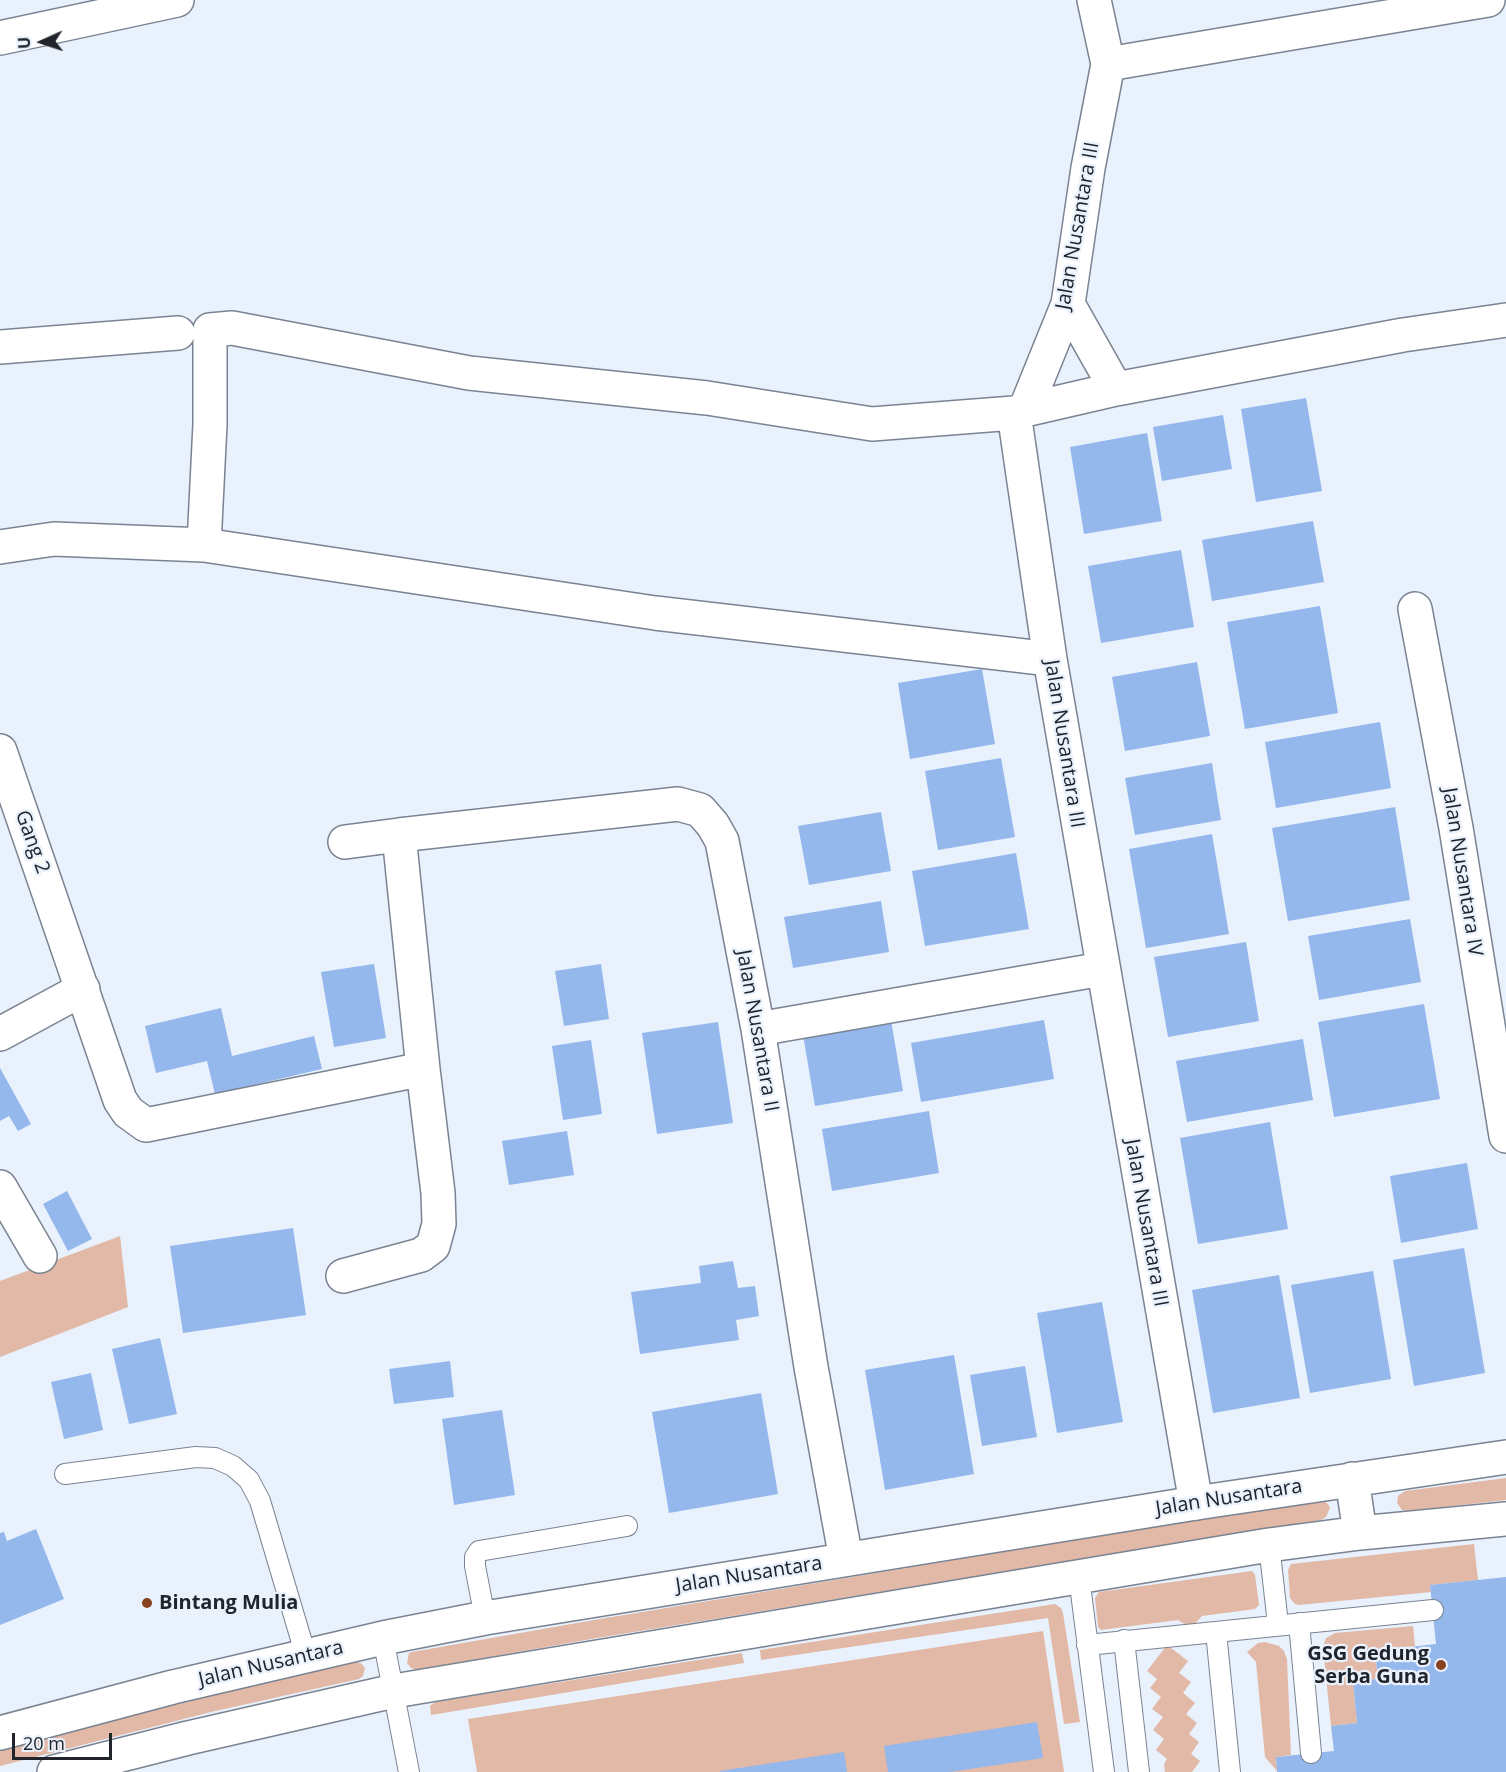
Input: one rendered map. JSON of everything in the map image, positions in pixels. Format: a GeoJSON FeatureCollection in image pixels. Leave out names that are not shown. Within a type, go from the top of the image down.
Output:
{"type":"FeatureCollection","features":[{"type":"Feature","properties":{"kind":"street"},"geometry":{"type":"LineString","coordinates":[[0,38],[177,0]]}},
{"type":"Feature","properties":{"kind":"street","name":"Jalan Nusantara III"},"geometry":{"type":"LineString","coordinates":[[1094,0],[1108,64],[1088,168],[1068,304],[1019,412],[1050,659],[1196,1503]]}},
{"type":"Feature","properties":{"kind":"street"},"geometry":{"type":"LineString","coordinates":[[1108,64],[1488,0]]}},
{"type":"Feature","properties":{"kind":"street"},"geometry":{"type":"LineString","coordinates":[[1068,304],[1116,389]]}},
{"type":"Feature","properties":{"kind":"street"},"geometry":{"type":"LineString","coordinates":[[204,545],[210,424],[210,330],[231,328],[469,373],[707,398],[872,424],[1019,412],[1116,389],[1403,335],[1506,320]]}},
{"type":"Feature","properties":{"kind":"street"},"geometry":{"type":"LineString","coordinates":[[0,347],[178,333]]}},
{"type":"Feature","properties":{"kind":"street"},"geometry":{"type":"LineString","coordinates":[[0,547],[54,539],[204,545],[655,612],[1050,659]]}},
{"type":"Feature","properties":{"kind":"street","name":"Jalan Nusantara IV"},"geometry":{"type":"LineString","coordinates":[[1415,609],[1456,828],[1506,1136]]}},
{"type":"Feature","properties":{"kind":"street","name":"Gang 2"},"geometry":{"type":"LineString","coordinates":[[0,751],[53,899],[120,1100],[135,1119],[146,1125],[423,1069]]}},
{"type":"Feature","properties":{"kind":"street","name":"Jalan Nusantara II"},"geometry":{"type":"LineString","coordinates":[[345,842],[678,804],[700,810],[713,825],[722,841],[758,1029],[811,1366],[846,1559]]}},
{"type":"Feature","properties":{"kind":"street"},"geometry":{"type":"LineString","coordinates":[[343,1276],[421,1256],[433,1246],[439,1224],[438,1193],[399,835]]}},
{"type":"Feature","properties":{"kind":"street"},"geometry":{"type":"LineString","coordinates":[[758,1029],[1102,969]]}},
{"type":"Feature","properties":{"kind":"street"},"geometry":{"type":"LineString","coordinates":[[0,1034],[83,989]]}},
{"type":"Feature","properties":{"kind":"street"},"geometry":{"type":"LineString","coordinates":[[0,1187],[40,1256]]}},
{"type":"Feature","properties":{"kind":"street","name":"Jalan Nusantara"},"geometry":{"type":"LineString","coordinates":[[0,1733],[174,1687],[383,1638],[485,1618],[1196,1503],[1506,1457]]}},
{"type":"Feature","properties":{"kind":"street"},"geometry":{"type":"LineString","coordinates":[[1352,1479],[1360,1533]]}},
{"type":"Feature","properties":{"kind":"street"},"geometry":{"type":"LineString","coordinates":[[54,1772],[188,1738],[394,1691],[1269,1545],[1360,1533],[1506,1519]]}},
{"type":"Feature","properties":{"kind":"lane"},"geometry":{"type":"LineString","coordinates":[[65,1474],[196,1456],[214,1458],[233,1466],[249,1480],[260,1501],[306,1656]]}},
{"type":"Feature","properties":{"kind":"lane"},"geometry":{"type":"LineString","coordinates":[[485,1618],[475,1566],[475,1557],[479,1551],[627,1526]]}},
{"type":"Feature","properties":{"kind":"lane"},"geometry":{"type":"LineString","coordinates":[[1269,1545],[1278,1624]]}},
{"type":"Feature","properties":{"kind":"lane"},"geometry":{"type":"LineString","coordinates":[[1079,1577],[1104,1772]]}},
{"type":"Feature","properties":{"kind":"lane"},"geometry":{"type":"LineString","coordinates":[[1087,1645],[1433,1610]]}},
{"type":"Feature","properties":{"kind":"lane"},"geometry":{"type":"LineString","coordinates":[[1299,1623],[1311,1753]]}},
{"type":"Feature","properties":{"kind":"lane"},"geometry":{"type":"LineString","coordinates":[[1216,1632],[1230,1772]]}},
{"type":"Feature","properties":{"kind":"lane"},"geometry":{"type":"LineString","coordinates":[[383,1638],[408,1772]]}},
{"type":"Feature","properties":{"kind":"lane"},"geometry":{"type":"LineString","coordinates":[[1124,1640],[1139,1772]]}},
{"type":"Feature","properties":{"kind":"shaded area"},"geometry":{"type":"Polygon","coordinates":[[[120,1236],[128,1307],[0,1357],[0,1281],[120,1236]]]}},
{"type":"Feature","properties":{"kind":"shaded area"},"geometry":{"type":"Polygon","coordinates":[[[1506,1478],[1506,1500],[1408,1511],[1402,1510],[1397,1503],[1398,1496],[1405,1491],[1506,1478]]]}},
{"type":"Feature","properties":{"kind":"shaded area"},"geometry":{"type":"Polygon","coordinates":[[[1321,1499],[1330,1508],[1326,1517],[1321,1520],[597,1638],[416,1670],[407,1663],[409,1653],[412,1652],[1321,1499]]]}},
{"type":"Feature","properties":{"kind":"shaded area"},"geometry":{"type":"Polygon","coordinates":[[[1474,1544],[1478,1580],[1430,1585],[1431,1592],[1299,1605],[1290,1598],[1288,1570],[1291,1564],[1474,1544]]]}},
{"type":"Feature","properties":{"kind":"shaded area"},"geometry":{"type":"Polygon","coordinates":[[[1252,1571],[1255,1575],[1259,1605],[1255,1609],[1202,1616],[1191,1628],[1178,1620],[1101,1630],[1098,1627],[1095,1598],[1099,1592],[1252,1571]]]}},
{"type":"Feature","properties":{"kind":"shaded area"},"geometry":{"type":"Polygon","coordinates":[[[1055,1604],[1061,1608],[1063,1613],[1080,1722],[1064,1724],[1048,1618],[761,1660],[760,1650],[1055,1604]]]}},
{"type":"Feature","properties":{"kind":"shaded area"},"geometry":{"type":"Polygon","coordinates":[[[1413,1626],[1415,1646],[1375,1651],[1378,1679],[1353,1681],[1357,1723],[1331,1726],[1323,1647],[1326,1638],[1335,1633],[1413,1626]]]}},
{"type":"Feature","properties":{"kind":"shaded area"},"geometry":{"type":"Polygon","coordinates":[[[1043,1631],[1064,1772],[477,1772],[468,1719],[1043,1631]]]}},
{"type":"Feature","properties":{"kind":"shaded area"},"geometry":{"type":"Polygon","coordinates":[[[1265,1642],[1279,1646],[1287,1659],[1291,1755],[1276,1757],[1277,1771],[1265,1757],[1256,1662],[1247,1652],[1258,1643],[1265,1642]]]}},
{"type":"Feature","properties":{"kind":"shaded area"},"geometry":{"type":"Polygon","coordinates":[[[1167,1645],[1188,1661],[1179,1673],[1191,1682],[1183,1693],[1195,1703],[1186,1714],[1197,1723],[1189,1734],[1199,1742],[1191,1754],[1200,1761],[1192,1772],[1165,1772],[1164,1764],[1167,1759],[1156,1750],[1164,1739],[1153,1730],[1163,1717],[1152,1709],[1161,1697],[1150,1688],[1157,1679],[1147,1671],[1167,1645]]]}},
{"type":"Feature","properties":{"kind":"shaded area"},"geometry":{"type":"Polygon","coordinates":[[[742,1653],[744,1663],[431,1715],[430,1706],[435,1702],[742,1653]]]}},
{"type":"Feature","properties":{"kind":"shaded area"},"geometry":{"type":"Polygon","coordinates":[[[354,1662],[361,1663],[365,1668],[363,1676],[359,1679],[211,1712],[0,1766],[0,1750],[354,1662]]]}},
{"type":"Feature","properties":{"kind":"building"},"geometry":{"type":"Polygon","coordinates":[[[1306,398],[1322,491],[1256,502],[1241,409],[1306,398]]]}},
{"type":"Feature","properties":{"kind":"building"},"geometry":{"type":"Polygon","coordinates":[[[1223,415],[1232,469],[1162,481],[1153,427],[1223,415]]]}},
{"type":"Feature","properties":{"kind":"building"},"geometry":{"type":"Polygon","coordinates":[[[1147,433],[1162,521],[1084,534],[1070,447],[1147,433]]]}},
{"type":"Feature","properties":{"kind":"building"},"geometry":{"type":"Polygon","coordinates":[[[1313,521],[1324,582],[1212,601],[1202,540],[1313,521]]]}},
{"type":"Feature","properties":{"kind":"building"},"geometry":{"type":"Polygon","coordinates":[[[1181,550],[1194,627],[1101,643],[1088,566],[1181,550]]]}},
{"type":"Feature","properties":{"kind":"building"},"geometry":{"type":"Polygon","coordinates":[[[1320,606],[1338,713],[1245,729],[1227,622],[1320,606]]]}},
{"type":"Feature","properties":{"kind":"building"},"geometry":{"type":"Polygon","coordinates":[[[1197,662],[1210,736],[1125,751],[1112,677],[1197,662]]]}},
{"type":"Feature","properties":{"kind":"building"},"geometry":{"type":"Polygon","coordinates":[[[982,669],[995,744],[910,759],[898,683],[982,669]]]}},
{"type":"Feature","properties":{"kind":"building"},"geometry":{"type":"Polygon","coordinates":[[[1380,722],[1391,788],[1276,808],[1265,742],[1380,722]]]}},
{"type":"Feature","properties":{"kind":"building"},"geometry":{"type":"Polygon","coordinates":[[[1001,758],[1015,837],[938,850],[925,771],[1001,758]]]}},
{"type":"Feature","properties":{"kind":"building"},"geometry":{"type":"Polygon","coordinates":[[[1212,763],[1221,820],[1135,835],[1125,778],[1212,763]]]}},
{"type":"Feature","properties":{"kind":"building"},"geometry":{"type":"Polygon","coordinates":[[[1395,807],[1410,900],[1288,921],[1272,828],[1395,807]]]}},
{"type":"Feature","properties":{"kind":"building"},"geometry":{"type":"Polygon","coordinates":[[[881,812],[891,871],[809,885],[798,826],[881,812]]]}},
{"type":"Feature","properties":{"kind":"building"},"geometry":{"type":"Polygon","coordinates":[[[1212,834],[1229,934],[1146,948],[1129,849],[1212,834]]]}},
{"type":"Feature","properties":{"kind":"building"},"geometry":{"type":"Polygon","coordinates":[[[1016,853],[1029,929],[925,946],[912,871],[1016,853]]]}},
{"type":"Feature","properties":{"kind":"building"},"geometry":{"type":"Polygon","coordinates":[[[881,901],[889,952],[793,968],[784,917],[881,901]]]}},
{"type":"Feature","properties":{"kind":"building"},"geometry":{"type":"Polygon","coordinates":[[[1410,919],[1421,982],[1319,1000],[1308,936],[1410,919]]]}},
{"type":"Feature","properties":{"kind":"building"},"geometry":{"type":"Polygon","coordinates":[[[1246,942],[1259,1021],[1168,1037],[1154,957],[1246,942]]]}},
{"type":"Feature","properties":{"kind":"building"},"geometry":{"type":"Polygon","coordinates":[[[374,964],[386,1038],[334,1047],[321,972],[374,964]]]}},
{"type":"Feature","properties":{"kind":"building"},"geometry":{"type":"Polygon","coordinates":[[[601,964],[609,1019],[564,1026],[555,971],[601,964]]]}},
{"type":"Feature","properties":{"kind":"building"},"geometry":{"type":"Polygon","coordinates":[[[1424,1004],[1440,1099],[1334,1117],[1318,1022],[1424,1004]]]}},
{"type":"Feature","properties":{"kind":"building"},"geometry":{"type":"Polygon","coordinates":[[[221,1008],[232,1056],[314,1036],[322,1069],[215,1094],[207,1061],[156,1073],[145,1026],[221,1008]]]}},
{"type":"Feature","properties":{"kind":"building"},"geometry":{"type":"Polygon","coordinates":[[[891,1020],[903,1091],[815,1106],[803,1035],[891,1020]]]}},
{"type":"Feature","properties":{"kind":"building"},"geometry":{"type":"Polygon","coordinates":[[[1044,1020],[1054,1079],[921,1102],[911,1043],[1044,1020]]]}},
{"type":"Feature","properties":{"kind":"building"},"geometry":{"type":"Polygon","coordinates":[[[718,1022],[733,1123],[657,1134],[642,1033],[718,1022]]]}},
{"type":"Feature","properties":{"kind":"building"},"geometry":{"type":"Polygon","coordinates":[[[1303,1039],[1313,1100],[1187,1122],[1176,1061],[1303,1039]]]}},
{"type":"Feature","properties":{"kind":"building"},"geometry":{"type":"Polygon","coordinates":[[[591,1040],[602,1114],[563,1120],[552,1046],[591,1040]]]}},
{"type":"Feature","properties":{"kind":"building"},"geometry":{"type":"Polygon","coordinates":[[[0,1068],[31,1124],[18,1131],[9,1116],[0,1121],[0,1068]]]}},
{"type":"Feature","properties":{"kind":"building"},"geometry":{"type":"Polygon","coordinates":[[[929,1111],[939,1173],[832,1191],[822,1129],[929,1111]]]}},
{"type":"Feature","properties":{"kind":"building"},"geometry":{"type":"Polygon","coordinates":[[[1270,1122],[1288,1229],[1198,1244],[1180,1138],[1270,1122]]]}},
{"type":"Feature","properties":{"kind":"building"},"geometry":{"type":"Polygon","coordinates":[[[567,1131],[574,1175],[509,1185],[502,1141],[567,1131]]]}},
{"type":"Feature","properties":{"kind":"building"},"geometry":{"type":"Polygon","coordinates":[[[1467,1163],[1478,1229],[1401,1243],[1390,1176],[1467,1163]]]}},
{"type":"Feature","properties":{"kind":"building"},"geometry":{"type":"Polygon","coordinates":[[[67,1191],[92,1239],[68,1251],[43,1204],[67,1191]]]}},
{"type":"Feature","properties":{"kind":"building"},"geometry":{"type":"Polygon","coordinates":[[[293,1228],[306,1315],[183,1333],[170,1246],[293,1228]]]}},
{"type":"Feature","properties":{"kind":"building"},"geometry":{"type":"Polygon","coordinates":[[[1464,1248],[1485,1373],[1414,1386],[1393,1260],[1464,1248]]]}},
{"type":"Feature","properties":{"kind":"building"},"geometry":{"type":"Polygon","coordinates":[[[733,1261],[738,1288],[755,1286],[759,1316],[736,1320],[739,1340],[640,1354],[631,1292],[701,1283],[699,1266],[733,1261]]]}},
{"type":"Feature","properties":{"kind":"building"},"geometry":{"type":"Polygon","coordinates":[[[1373,1271],[1391,1379],[1310,1393],[1291,1285],[1373,1271]]]}},
{"type":"Feature","properties":{"kind":"building"},"geometry":{"type":"Polygon","coordinates":[[[1279,1275],[1300,1398],[1213,1413],[1192,1290],[1279,1275]]]}},
{"type":"Feature","properties":{"kind":"building"},"geometry":{"type":"Polygon","coordinates":[[[1102,1302],[1123,1422],[1057,1433],[1037,1313],[1102,1302]]]}},
{"type":"Feature","properties":{"kind":"building"},"geometry":{"type":"Polygon","coordinates":[[[160,1338],[177,1414],[129,1424],[112,1349],[160,1338]]]}},
{"type":"Feature","properties":{"kind":"building"},"geometry":{"type":"Polygon","coordinates":[[[954,1355],[974,1474],[885,1490],[865,1370],[954,1355]]]}},
{"type":"Feature","properties":{"kind":"building"},"geometry":{"type":"Polygon","coordinates":[[[450,1361],[454,1397],[394,1404],[389,1369],[450,1361]]]}},
{"type":"Feature","properties":{"kind":"building"},"geometry":{"type":"Polygon","coordinates":[[[1025,1366],[1037,1437],[982,1446],[970,1375],[1025,1366]]]}},
{"type":"Feature","properties":{"kind":"building"},"geometry":{"type":"Polygon","coordinates":[[[91,1373],[103,1430],[64,1439],[51,1382],[91,1373]]]}},
{"type":"Feature","properties":{"kind":"building"},"geometry":{"type":"Polygon","coordinates":[[[761,1393],[778,1494],[669,1513],[652,1412],[761,1393]]]}},
{"type":"Feature","properties":{"kind":"building"},"geometry":{"type":"Polygon","coordinates":[[[502,1410],[515,1495],[454,1505],[442,1419],[502,1410]]]}},
{"type":"Feature","properties":{"kind":"building"},"geometry":{"type":"Polygon","coordinates":[[[36,1529],[64,1599],[0,1625],[0,1533],[4,1532],[7,1541],[36,1529]]]}},
{"type":"Feature","properties":{"kind":"building","name":"GSG Gedung Serba Guna"},"geometry":{"type":"Polygon","coordinates":[[[1506,1577],[1506,1772],[1277,1772],[1276,1757],[1334,1751],[1331,1726],[1357,1723],[1353,1681],[1378,1679],[1375,1651],[1436,1644],[1430,1585],[1506,1577]]]}},
{"type":"Feature","properties":{"kind":"building"},"geometry":{"type":"Polygon","coordinates":[[[1037,1722],[1043,1758],[950,1772],[888,1772],[884,1746],[1037,1722]]]}},
{"type":"Feature","properties":{"kind":"building"},"geometry":{"type":"Polygon","coordinates":[[[844,1752],[847,1772],[720,1772],[720,1771],[844,1752]]]}},
{"type":"Feature","properties":{"kind":"place","name":"Bintang Mulia"},"geometry":{"type":"Point","coordinates":[147,1603]}},
{"type":"Feature","properties":{"kind":"place","name":"GSG Gedung Serba Guna"},"geometry":{"type":"Point","coordinates":[1441,1665]}}]}
